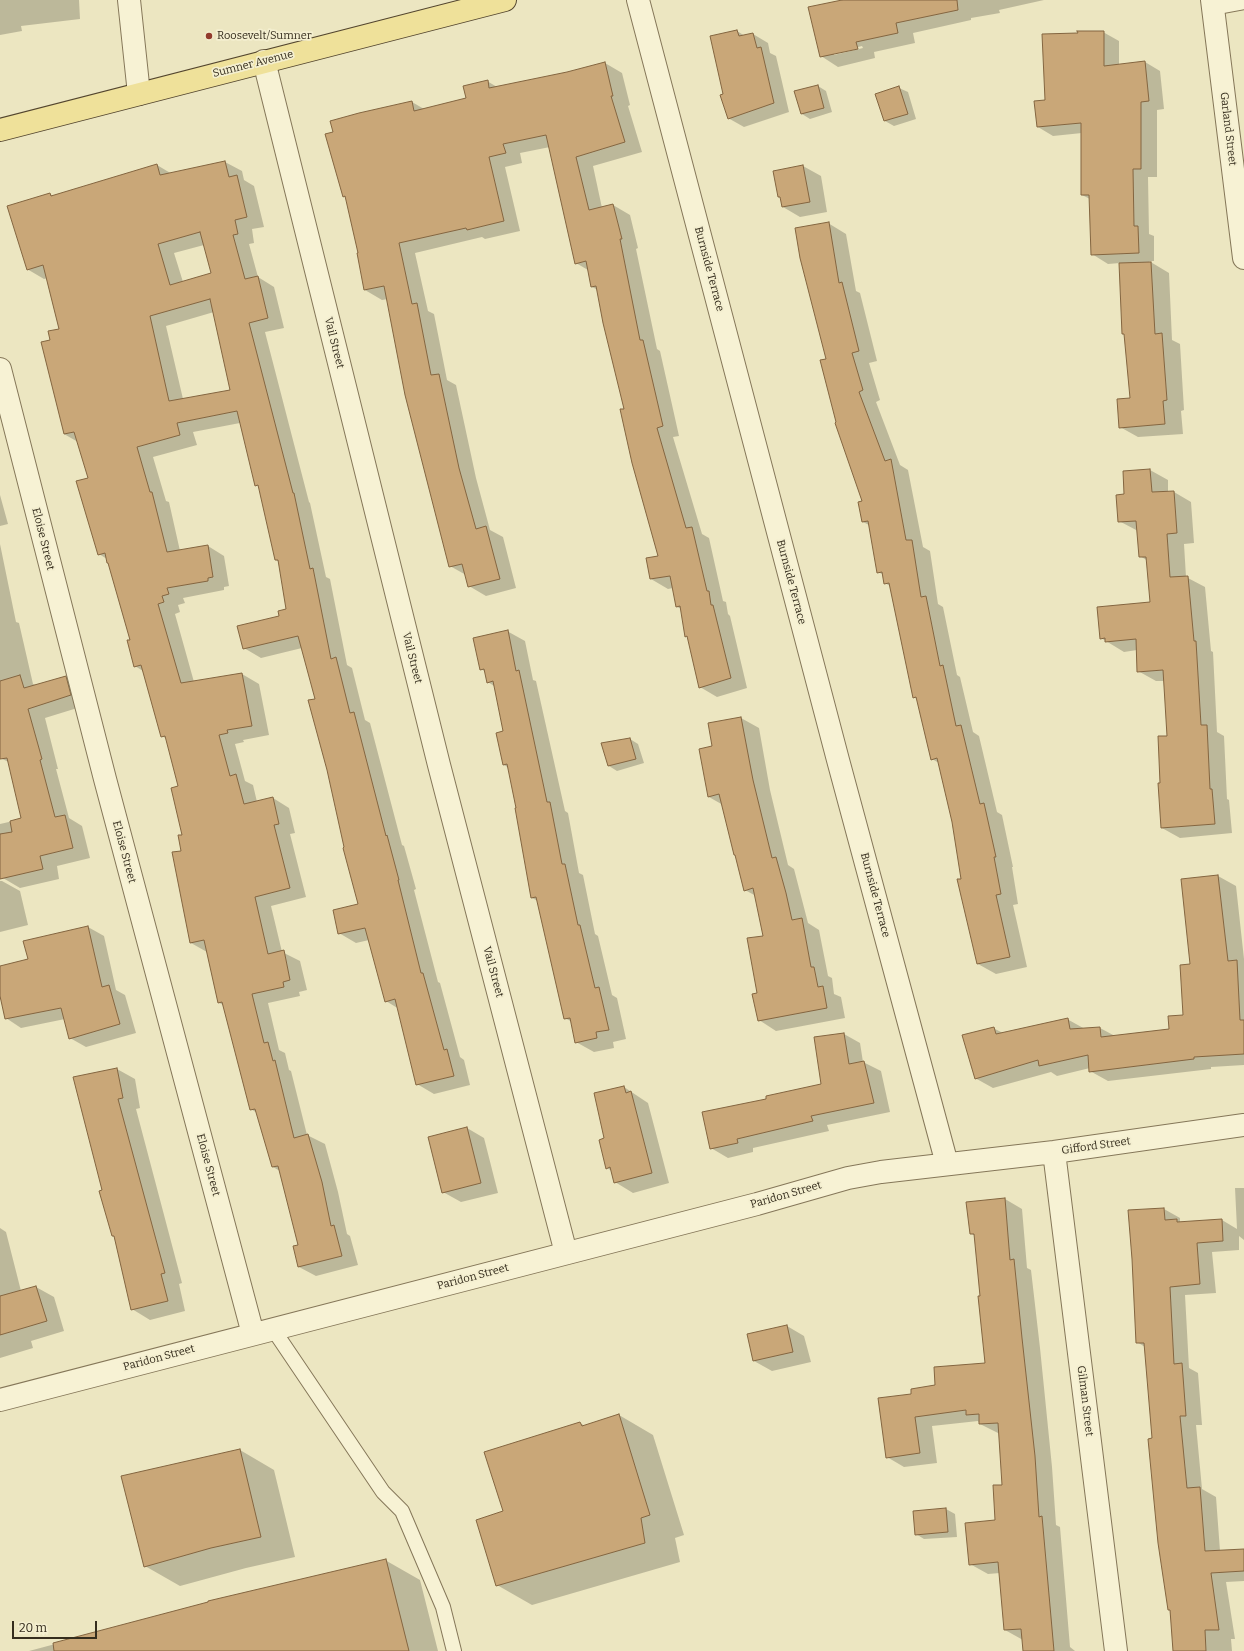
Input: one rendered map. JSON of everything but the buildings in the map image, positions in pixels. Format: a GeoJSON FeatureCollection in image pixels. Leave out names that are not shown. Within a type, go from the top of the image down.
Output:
{"type":"FeatureCollection","features":[{"type":"Feature","properties":{"kind":"main road","name":"Sumner Avenue"},"geometry":{"type":"LineString","coordinates":[[0,130],[506,0]]}},
{"type":"Feature","properties":{"kind":"street"},"geometry":{"type":"LineString","coordinates":[[129,0],[139,94]]}},
{"type":"Feature","properties":{"kind":"street","name":"Burnside Terrace"},"geometry":{"type":"LineString","coordinates":[[638,0],[838,760],[947,1164]]}},
{"type":"Feature","properties":{"kind":"street","name":"Garland Street"},"geometry":{"type":"LineString","coordinates":[[1212,4],[1244,258]]}},
{"type":"Feature","properties":{"kind":"street","name":"Vail Street"},"geometry":{"type":"LineString","coordinates":[[264,61],[439,765],[566,1253]]}},
{"type":"Feature","properties":{"kind":"street","name":"Eloise Street"},"geometry":{"type":"LineString","coordinates":[[0,370],[104,779],[263,1331]]}},
{"type":"Feature","properties":{"kind":"street","name":"Gifford Street"},"geometry":{"type":"LineString","coordinates":[[947,1164],[1054,1152],[1244,1125]]}},
{"type":"Feature","properties":{"kind":"street","name":"Gilman Street"},"geometry":{"type":"LineString","coordinates":[[1054,1152],[1116,1651]]}},
{"type":"Feature","properties":{"kind":"street","name":"Paridon Street"},"geometry":{"type":"LineString","coordinates":[[0,1400],[757,1204],[848,1178],[881,1172],[947,1164]]}},
{"type":"Feature","properties":{"kind":"lane"},"geometry":{"type":"LineString","coordinates":[[1212,4],[1244,2]]}},
{"type":"Feature","properties":{"kind":"lane"},"geometry":{"type":"LineString","coordinates":[[263,1331],[383,1492],[402,1511],[443,1607],[454,1651]]}},
{"type":"Feature","properties":{"kind":"place","name":"Roosevelt/Sumner"},"geometry":{"type":"Point","coordinates":[209,36]}}]}
